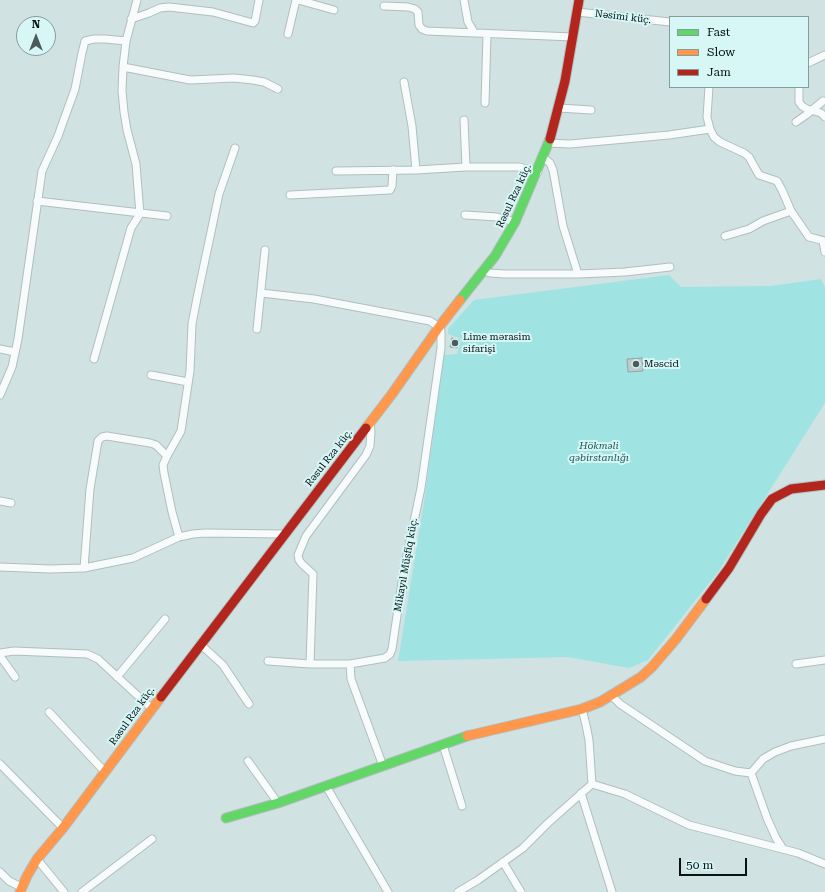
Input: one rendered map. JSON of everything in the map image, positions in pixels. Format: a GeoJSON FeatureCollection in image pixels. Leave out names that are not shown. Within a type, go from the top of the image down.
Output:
{"type":"FeatureCollection","features":[{"type":"Feature","properties":{"kind":"street"},"geometry":{"type":"LineString","coordinates":[[94,359],[131,228],[140,214],[136,164],[127,130],[122,90],[126,41],[137,0]]}},
{"type":"Feature","properties":{"kind":"street"},"geometry":{"type":"LineString","coordinates":[[160,8],[165,0]]}},
{"type":"Feature","properties":{"kind":"street"},"geometry":{"type":"LineString","coordinates":[[131,19],[160,8],[191,9],[213,12],[253,23],[255,21],[259,0]]}},
{"type":"Feature","properties":{"kind":"street"},"geometry":{"type":"LineString","coordinates":[[288,34],[297,0],[334,10]]}},
{"type":"Feature","properties":{"kind":"street"},"geometry":{"type":"LineString","coordinates":[[464,0],[468,22],[474,32]]}},
{"type":"Feature","properties":{"kind":"street","name":"Rəsul Rza küç."},"geometry":{"type":"LineString","coordinates":[[21,890],[38,859],[105,772],[151,708],[370,424],[439,327],[485,271],[495,256],[515,222],[538,172],[549,143],[559,108],[579,0]]}},
{"type":"Feature","properties":{"kind":"street"},"geometry":{"type":"LineString","coordinates":[[384,6],[408,7],[415,9],[418,12],[419,25],[422,29],[427,31],[573,37]]}},
{"type":"Feature","properties":{"kind":"street","name":"Nəsimi küç."},"geometry":{"type":"LineString","coordinates":[[577,12],[669,22]]}},
{"type":"Feature","properties":{"kind":"street"},"geometry":{"type":"LineString","coordinates":[[485,102],[487,34]]}},
{"type":"Feature","properties":{"kind":"street"},"geometry":{"type":"LineString","coordinates":[[0,395],[12,367],[18,339],[34,237],[37,201],[42,171],[58,136],[75,88],[85,41],[105,38],[126,41]]}},
{"type":"Feature","properties":{"kind":"street"},"geometry":{"type":"LineString","coordinates":[[809,60],[825,55]]}},
{"type":"Feature","properties":{"kind":"street"},"geometry":{"type":"LineString","coordinates":[[123,67],[190,80],[234,78],[254,80],[264,82],[278,89]]}},
{"type":"Feature","properties":{"kind":"street"},"geometry":{"type":"LineString","coordinates":[[404,82],[412,126],[416,170]]}},
{"type":"Feature","properties":{"kind":"street"},"geometry":{"type":"LineString","coordinates":[[709,88],[707,110],[710,129],[714,137],[720,142],[744,152],[749,157],[759,175],[777,181],[791,211],[809,237],[824,241],[825,252]]}},
{"type":"Feature","properties":{"kind":"street"},"geometry":{"type":"LineString","coordinates":[[799,88],[799,102],[802,106],[812,111],[821,113],[825,117]]}},
{"type":"Feature","properties":{"kind":"street"},"geometry":{"type":"LineString","coordinates":[[796,122],[812,111],[822,101]]}},
{"type":"Feature","properties":{"kind":"street"},"geometry":{"type":"LineString","coordinates":[[559,108],[591,110]]}},
{"type":"Feature","properties":{"kind":"street"},"geometry":{"type":"LineString","coordinates":[[464,120],[466,167]]}},
{"type":"Feature","properties":{"kind":"street"},"geometry":{"type":"LineString","coordinates":[[549,143],[570,144],[654,137],[710,129]]}},
{"type":"Feature","properties":{"kind":"street"},"geometry":{"type":"LineString","coordinates":[[179,537],[172,512],[164,473],[164,465],[167,456],[182,430],[188,382],[192,324],[219,194],[235,148]]}},
{"type":"Feature","properties":{"kind":"street"},"geometry":{"type":"LineString","coordinates":[[544,158],[550,163],[553,170],[563,226],[578,274]]}},
{"type":"Feature","properties":{"kind":"street"},"geometry":{"type":"LineString","coordinates":[[336,171],[519,167],[538,172]]}},
{"type":"Feature","properties":{"kind":"street"},"geometry":{"type":"LineString","coordinates":[[290,195],[390,190],[392,186],[393,170]]}},
{"type":"Feature","properties":{"kind":"street"},"geometry":{"type":"LineString","coordinates":[[37,201],[167,216]]}},
{"type":"Feature","properties":{"kind":"street"},"geometry":{"type":"LineString","coordinates":[[725,236],[749,229],[763,221],[791,211]]}},
{"type":"Feature","properties":{"kind":"street"},"geometry":{"type":"LineString","coordinates":[[464,215],[497,216],[515,222]]}},
{"type":"Feature","properties":{"kind":"street"},"geometry":{"type":"LineString","coordinates":[[257,328],[265,250]]}},
{"type":"Feature","properties":{"kind":"street"},"geometry":{"type":"LineString","coordinates":[[485,271],[490,273],[505,274],[578,274],[625,272],[670,267]]}},
{"type":"Feature","properties":{"kind":"street"},"geometry":{"type":"LineString","coordinates":[[261,293],[314,299],[430,321],[439,327]]}},
{"type":"Feature","properties":{"kind":"street","name":"Mikayıl Müşfiq küç."},"geometry":{"type":"LineString","coordinates":[[268,661],[310,664],[350,664],[385,658],[390,654],[404,569],[421,488],[441,348],[441,331],[439,327]]}},
{"type":"Feature","properties":{"kind":"street"},"geometry":{"type":"LineString","coordinates":[[0,349],[15,352]]}},
{"type":"Feature","properties":{"kind":"street"},"geometry":{"type":"LineString","coordinates":[[151,375],[188,382]]}},
{"type":"Feature","properties":{"kind":"street"},"geometry":{"type":"LineString","coordinates":[[310,664],[314,581],[313,574],[302,564],[298,555],[306,536],[366,455],[370,446],[370,424]]}},
{"type":"Feature","properties":{"kind":"street"},"geometry":{"type":"LineString","coordinates":[[84,568],[90,489],[98,441],[102,437],[107,436],[150,442],[156,445],[167,456]]}},
{"type":"Feature","properties":{"kind":"street"},"geometry":{"type":"LineString","coordinates":[[226,818],[278,803],[471,735],[582,708],[612,696],[641,677],[652,667],[676,639],[729,568],[761,514],[772,499],[791,489],[825,485]]}},
{"type":"Feature","properties":{"kind":"street"},"geometry":{"type":"LineString","coordinates":[[0,501],[11,503]]}},
{"type":"Feature","properties":{"kind":"street"},"geometry":{"type":"LineString","coordinates":[[0,567],[50,569],[84,568],[133,558],[179,537],[193,534],[284,534]]}},
{"type":"Feature","properties":{"kind":"street"},"geometry":{"type":"LineString","coordinates":[[117,677],[165,619]]}},
{"type":"Feature","properties":{"kind":"street"},"geometry":{"type":"LineString","coordinates":[[200,644],[223,666],[249,704]]}},
{"type":"Feature","properties":{"kind":"street"},"geometry":{"type":"LineString","coordinates":[[0,653],[14,651],[87,654],[98,659],[151,708]]}},
{"type":"Feature","properties":{"kind":"street"},"geometry":{"type":"LineString","coordinates":[[0,656],[15,677]]}},
{"type":"Feature","properties":{"kind":"street"},"geometry":{"type":"LineString","coordinates":[[796,664],[825,660]]}},
{"type":"Feature","properties":{"kind":"street"},"geometry":{"type":"LineString","coordinates":[[350,664],[351,679],[384,766]]}},
{"type":"Feature","properties":{"kind":"street"},"geometry":{"type":"LineString","coordinates":[[612,696],[620,704],[705,761],[735,771],[751,773]]}},
{"type":"Feature","properties":{"kind":"street"},"geometry":{"type":"LineString","coordinates":[[582,708],[589,740],[592,784]]}},
{"type":"Feature","properties":{"kind":"street"},"geometry":{"type":"LineString","coordinates":[[49,712],[105,772]]}},
{"type":"Feature","properties":{"kind":"street"},"geometry":{"type":"LineString","coordinates":[[751,773],[763,759],[774,752],[791,746],[825,740]]}},
{"type":"Feature","properties":{"kind":"street"},"geometry":{"type":"LineString","coordinates":[[443,745],[462,806]]}},
{"type":"Feature","properties":{"kind":"street"},"geometry":{"type":"LineString","coordinates":[[248,761],[278,803]]}},
{"type":"Feature","properties":{"kind":"street"},"geometry":{"type":"LineString","coordinates":[[0,764],[63,828]]}},
{"type":"Feature","properties":{"kind":"street"},"geometry":{"type":"LineString","coordinates":[[751,773],[766,818],[783,849]]}},
{"type":"Feature","properties":{"kind":"street"},"geometry":{"type":"LineString","coordinates":[[458,892],[478,880],[522,848],[592,784]]}},
{"type":"Feature","properties":{"kind":"street"},"geometry":{"type":"LineString","coordinates":[[592,784],[625,794],[689,825],[798,853],[825,864]]}},
{"type":"Feature","properties":{"kind":"street"},"geometry":{"type":"LineString","coordinates":[[326,786],[388,892]]}},
{"type":"Feature","properties":{"kind":"street"},"geometry":{"type":"LineString","coordinates":[[581,793],[612,892]]}},
{"type":"Feature","properties":{"kind":"street"},"geometry":{"type":"LineString","coordinates":[[82,892],[152,839]]}},
{"type":"Feature","properties":{"kind":"street"},"geometry":{"type":"LineString","coordinates":[[38,859],[64,892]]}},
{"type":"Feature","properties":{"kind":"street"},"geometry":{"type":"LineString","coordinates":[[503,862],[521,892]]}},
{"type":"Feature","properties":{"kind":"street"},"geometry":{"type":"LineString","coordinates":[[0,872],[21,890]]}},
{"type":"Feature","properties":{"kind":"green space","name":"Hökməli qəbirstanlığı"},"geometry":{"type":"Polygon","coordinates":[[[669,275],[681,287],[771,286],[821,279],[825,287],[825,403],[718,572],[648,660],[629,668],[568,657],[398,661],[424,502],[444,355],[457,354],[461,339],[448,334],[448,329],[474,300],[669,275]]]}},
{"type":"Feature","properties":{"kind":"building"},"geometry":{"type":"Polygon","coordinates":[[[452,338],[459,340],[457,348],[450,347],[452,338]]]}},
{"type":"Feature","properties":{"kind":"building"},"geometry":{"type":"Polygon","coordinates":[[[642,358],[643,371],[628,372],[627,359],[642,358]]]}},
{"type":"Feature","properties":{"kind":"traffic: fast"},"geometry":{"type":"LineString","coordinates":[[460,300],[495,256],[515,222],[550,139]]}},
{"type":"Feature","properties":{"kind":"traffic: fast"},"geometry":{"type":"LineString","coordinates":[[226,818],[278,803],[467,736]]}},
{"type":"Feature","properties":{"kind":"traffic: slow"},"geometry":{"type":"LineString","coordinates":[[366,428],[460,300]]}},
{"type":"Feature","properties":{"kind":"traffic: slow"},"geometry":{"type":"LineString","coordinates":[[467,736],[582,709],[600,702],[641,677],[652,667],[676,639],[706,599]]}},
{"type":"Feature","properties":{"kind":"traffic: slow"},"geometry":{"type":"LineString","coordinates":[[20,892],[37,859],[63,828],[161,697]]}},
{"type":"Feature","properties":{"kind":"traffic: jam"},"geometry":{"type":"LineString","coordinates":[[550,139],[565,81],[579,0]]}},
{"type":"Feature","properties":{"kind":"traffic: jam"},"geometry":{"type":"LineString","coordinates":[[161,697],[366,428]]}},
{"type":"Feature","properties":{"kind":"traffic: jam"},"geometry":{"type":"LineString","coordinates":[[706,599],[729,568],[761,514],[772,499],[791,489],[825,485]]}},
{"type":"Feature","properties":{"kind":"place","name":"Lime mərasim sifarişi"},"geometry":{"type":"Point","coordinates":[455,343]}},
{"type":"Feature","properties":{"kind":"place","name":"Məscid"},"geometry":{"type":"Point","coordinates":[636,364]}}]}
